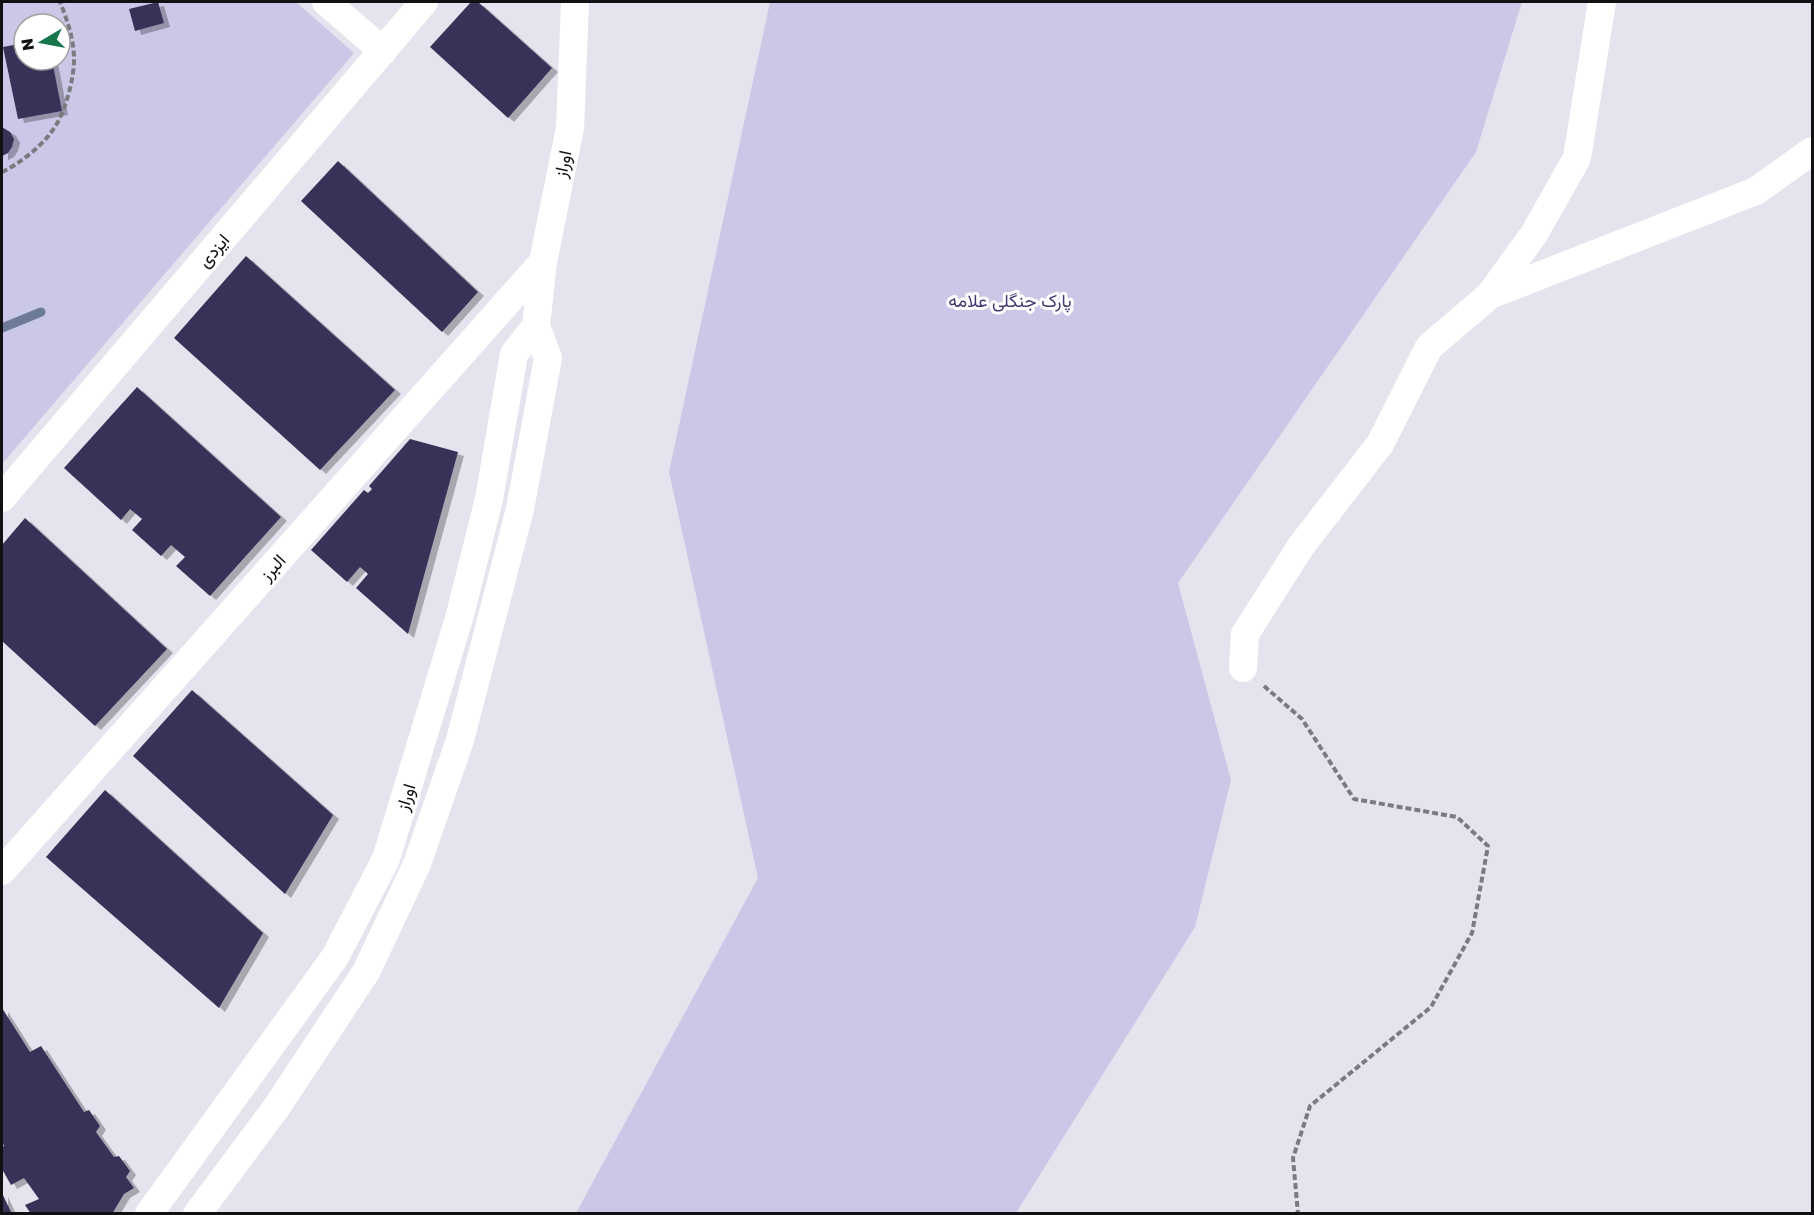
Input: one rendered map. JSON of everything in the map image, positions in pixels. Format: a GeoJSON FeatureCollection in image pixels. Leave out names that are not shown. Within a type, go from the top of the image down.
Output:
{"type":"FeatureCollection","features":[{"type":"Feature","properties":{"kind":"street"},"geometry":{"type":"LineString","coordinates":[[326,2],[383,51]]}},
{"type":"Feature","properties":{"kind":"street","name":"ایزدی"},"geometry":{"type":"LineString","coordinates":[[2,498],[424,2]]}},
{"type":"Feature","properties":{"kind":"street","name":"اوراز"},"geometry":{"type":"LineString","coordinates":[[197,1214],[276,1108],[366,972],[417,864],[460,740],[520,509],[548,358],[536,326],[543,262],[570,128],[575,2]]}},
{"type":"Feature","properties":{"kind":"street"},"geometry":{"type":"LineString","coordinates":[[1243,668],[1245,634],[1301,546],[1380,444],[1429,347],[1490,295],[1534,234],[1578,158],[1602,2]]}},
{"type":"Feature","properties":{"kind":"street"},"geometry":{"type":"LineString","coordinates":[[1490,295],[1756,191],[1812,151]]}},
{"type":"Feature","properties":{"kind":"street","name":"البرز"},"geometry":{"type":"LineString","coordinates":[[2,871],[543,262]]}},
{"type":"Feature","properties":{"kind":"street","name":"اوراز"},"geometry":{"type":"LineString","coordinates":[[149,1214],[335,957],[386,859],[460,615],[489,500],[514,354],[536,326]]}},
{"type":"Feature","properties":{"kind":"path"},"geometry":{"type":"LineString","coordinates":[[2,172],[30,152],[53,131],[67,98],[74,57],[72,36],[60,2]]}},
{"type":"Feature","properties":{"kind":"path"},"geometry":{"type":"LineString","coordinates":[[1243,668],[1302,719],[1354,799],[1457,817],[1488,846],[1472,933],[1431,1007],[1310,1106],[1293,1158],[1298,1214]]}},
{"type":"Feature","properties":{"kind":"green space"},"geometry":{"type":"Polygon","coordinates":[[[2,2],[296,2],[354,53],[2,464],[2,2]]]}},
{"type":"Feature","properties":{"kind":"green space","name":"پارک جنگلی علامه"},"geometry":{"type":"Polygon","coordinates":[[[770,2],[1522,2],[1476,152],[1178,583],[1231,780],[1195,927],[1016,1213],[576,1213],[758,878],[669,472],[770,2]]]}},
{"type":"Feature","properties":{"kind":"building"},"geometry":{"type":"Polygon","coordinates":[[[158,2],[164,23],[135,31],[129,9],[158,2]]]}},
{"type":"Feature","properties":{"kind":"building"},"geometry":{"type":"Polygon","coordinates":[[[471,2],[478,2],[552,68],[508,118],[430,47],[471,2]]]}},
{"type":"Feature","properties":{"kind":"building"},"geometry":{"type":"Polygon","coordinates":[[[12,45],[12,72],[54,72],[62,111],[18,119],[3,47],[12,45]]]}},
{"type":"Feature","properties":{"kind":"building"},"geometry":{"type":"Polygon","coordinates":[[[2,127],[10,132],[14,139],[8,153],[2,156],[2,127]]]}},
{"type":"Feature","properties":{"kind":"building"},"geometry":{"type":"Polygon","coordinates":[[[338,161],[478,292],[442,332],[301,201],[338,161]]]}},
{"type":"Feature","properties":{"kind":"building"},"geometry":{"type":"Polygon","coordinates":[[[246,256],[395,390],[320,470],[174,338],[246,256]]]}},
{"type":"Feature","properties":{"kind":"building"},"geometry":{"type":"Polygon","coordinates":[[[137,387],[281,517],[210,596],[176,566],[185,557],[171,545],[161,556],[132,530],[142,519],[130,509],[121,520],[64,468],[137,387]]]}},
{"type":"Feature","properties":{"kind":"building"},"geometry":{"type":"Polygon","coordinates":[[[410,439],[458,452],[408,634],[356,588],[368,574],[360,567],[347,582],[311,550],[364,490],[368,493],[372,489],[369,486],[410,439]]]}},
{"type":"Feature","properties":{"kind":"building"},"geometry":{"type":"Polygon","coordinates":[[[25,518],[167,649],[95,726],[2,641],[2,545],[25,518]]]}},
{"type":"Feature","properties":{"kind":"building"},"geometry":{"type":"Polygon","coordinates":[[[192,690],[333,815],[285,894],[133,756],[192,690]]]}},
{"type":"Feature","properties":{"kind":"building"},"geometry":{"type":"Polygon","coordinates":[[[105,790],[263,933],[219,1008],[46,857],[105,790]]]}},
{"type":"Feature","properties":{"kind":"building"},"geometry":{"type":"Polygon","coordinates":[[[2,1008],[30,1052],[41,1046],[84,1112],[89,1110],[100,1126],[96,1132],[114,1157],[119,1156],[130,1171],[126,1177],[134,1188],[124,1194],[112,1214],[31,1214],[25,1205],[39,1199],[24,1178],[11,1185],[2,1169],[2,1147],[4,1146],[2,1142],[2,1008]]]}},
{"type":"Feature","properties":{"kind":"building"},"geometry":{"type":"Polygon","coordinates":[[[2,1193],[12,1214],[2,1214],[2,1193]]]}},
{"type":"Feature","properties":{"kind":"waterway"},"geometry":{"type":"LineString","coordinates":[[2,328],[41,312]]}}]}
